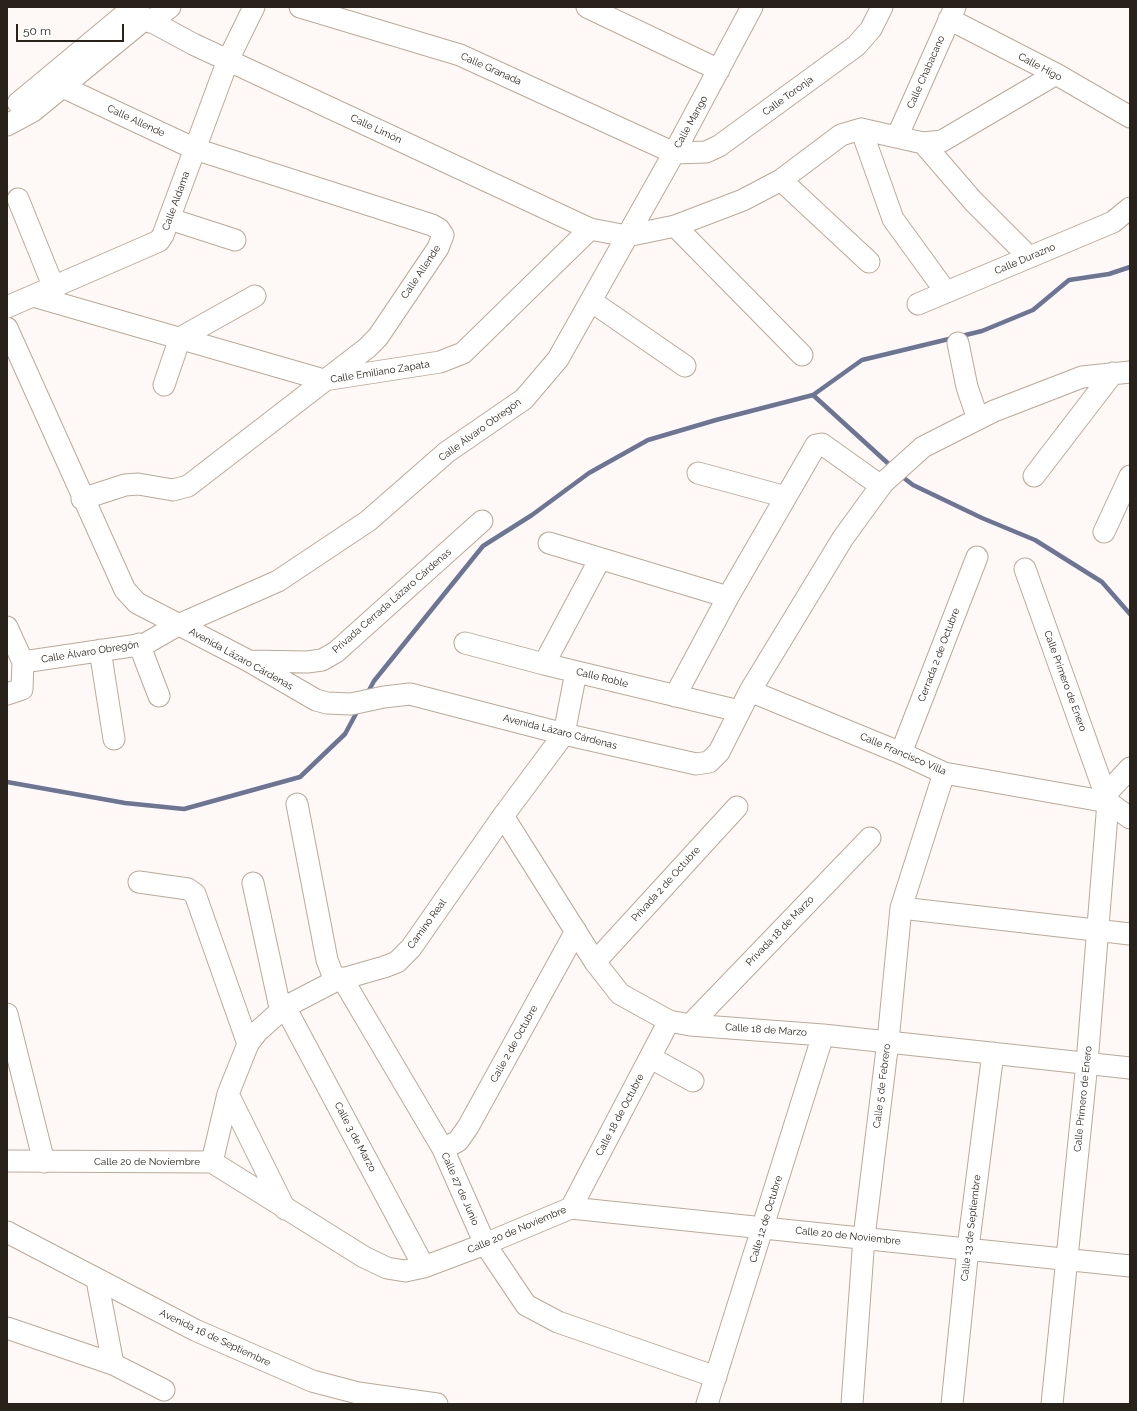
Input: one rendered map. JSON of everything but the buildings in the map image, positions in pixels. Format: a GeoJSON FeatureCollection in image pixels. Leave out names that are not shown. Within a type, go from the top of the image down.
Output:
{"type":"FeatureCollection","features":[{"type":"Feature","properties":{"kind":"street"},"geometry":{"type":"LineString","coordinates":[[7,125],[14,107],[138,14],[170,7]]}},
{"type":"Feature","properties":{"kind":"street","name":"Calle Aldama"},"geometry":{"type":"LineString","coordinates":[[7,307],[54,288],[159,241],[170,218],[228,60],[254,7]]}},
{"type":"Feature","properties":{"kind":"street","name":"Calle Granada"},"geometry":{"type":"LineString","coordinates":[[300,7],[460,55],[674,153]]}},
{"type":"Feature","properties":{"kind":"street"},"geometry":{"type":"LineString","coordinates":[[587,7],[719,70]]}},
{"type":"Feature","properties":{"kind":"street","name":"Calle Mango"},"geometry":{"type":"LineString","coordinates":[[627,236],[674,153],[752,7]]}},
{"type":"Feature","properties":{"kind":"street","name":"Calle Toronja"},"geometry":{"type":"LineString","coordinates":[[674,153],[706,152],[719,146],[856,46],[871,29],[882,7]]}},
{"type":"Feature","properties":{"kind":"street","name":"Calle Higo"},"geometry":{"type":"LineString","coordinates":[[952,13],[1130,117]]}},
{"type":"Feature","properties":{"kind":"street","name":"Calle Chabacano"},"geometry":{"type":"LineString","coordinates":[[897,138],[952,13]]}},
{"type":"Feature","properties":{"kind":"street"},"geometry":{"type":"LineString","coordinates":[[14,107],[63,87],[138,14]]}},
{"type":"Feature","properties":{"kind":"street","name":"Calle Limón"},"geometry":{"type":"LineString","coordinates":[[138,14],[228,60],[590,229],[627,236]]}},
{"type":"Feature","properties":{"kind":"street"},"geometry":{"type":"LineString","coordinates":[[627,236],[675,226],[743,200],[781,180],[841,135],[861,129],[923,143],[942,141],[1056,74]]}},
{"type":"Feature","properties":{"kind":"street","name":"Calle Allende"},"geometry":{"type":"LineString","coordinates":[[63,87],[195,149],[432,225],[439,229],[442,234],[438,248],[378,337],[367,348],[188,486],[173,490],[138,484],[125,485],[82,499]]}},
{"type":"Feature","properties":{"kind":"street"},"geometry":{"type":"LineString","coordinates":[[861,129],[893,219],[946,292]]}},
{"type":"Feature","properties":{"kind":"street"},"geometry":{"type":"LineString","coordinates":[[923,143],[973,201],[1030,257]]}},
{"type":"Feature","properties":{"kind":"street"},"geometry":{"type":"LineString","coordinates":[[781,180],[869,262]]}},
{"type":"Feature","properties":{"kind":"street"},"geometry":{"type":"LineString","coordinates":[[18,199],[54,288]]}},
{"type":"Feature","properties":{"kind":"street","name":"Calle Durazno"},"geometry":{"type":"LineString","coordinates":[[918,304],[1113,222],[1130,208]]}},
{"type":"Feature","properties":{"kind":"street"},"geometry":{"type":"LineString","coordinates":[[170,218],[235,240]]}},
{"type":"Feature","properties":{"kind":"street"},"geometry":{"type":"LineString","coordinates":[[675,226],[802,355]]}},
{"type":"Feature","properties":{"kind":"street","name":"Calle Emiliano Zapata"},"geometry":{"type":"LineString","coordinates":[[33,296],[324,380],[440,362],[463,353],[590,229]]}},
{"type":"Feature","properties":{"kind":"street","name":"Calle Álvaro Obregón"},"geometry":{"type":"LineString","coordinates":[[23,662],[145,644],[178,625],[278,581],[368,521],[447,452],[524,399],[558,359],[627,236]]}},
{"type":"Feature","properties":{"kind":"street"},"geometry":{"type":"LineString","coordinates":[[164,385],[180,338],[255,296]]}},
{"type":"Feature","properties":{"kind":"street"},"geometry":{"type":"LineString","coordinates":[[591,301],[685,366]]}},
{"type":"Feature","properties":{"kind":"street","name":"Avenida Lázaro Cárdenas"},"geometry":{"type":"LineString","coordinates":[[7,328],[82,499],[125,590],[137,603],[247,660],[316,700],[327,703],[351,704],[384,697],[410,694],[564,734],[696,764],[709,762],[719,752],[750,691],[843,538],[882,485],[924,447],[994,411],[1082,377],[1121,372]]}},
{"type":"Feature","properties":{"kind":"street"},"geometry":{"type":"LineString","coordinates":[[958,343],[967,387],[978,419]]}},
{"type":"Feature","properties":{"kind":"street"},"geometry":{"type":"LineString","coordinates":[[1034,476],[1121,372]]}},
{"type":"Feature","properties":{"kind":"street"},"geometry":{"type":"LineString","coordinates":[[675,696],[728,596],[818,443],[822,444],[882,485]]}},
{"type":"Feature","properties":{"kind":"street"},"geometry":{"type":"LineString","coordinates":[[698,473],[786,497]]}},
{"type":"Feature","properties":{"kind":"street"},"geometry":{"type":"LineString","coordinates":[[1104,532],[1130,476]]}},
{"type":"Feature","properties":{"kind":"street","name":"Privada Cerrada Lázaro Cárdenas"},"geometry":{"type":"LineString","coordinates":[[247,660],[307,662],[322,660],[336,652],[482,521]]}},
{"type":"Feature","properties":{"kind":"street"},"geometry":{"type":"LineString","coordinates":[[549,543],[728,596]]}},
{"type":"Feature","properties":{"kind":"street","name":"Cerrada 2 de Octubre"},"geometry":{"type":"LineString","coordinates":[[901,753],[977,557]]}},
{"type":"Feature","properties":{"kind":"street"},"geometry":{"type":"LineString","coordinates":[[544,664],[600,559]]}},
{"type":"Feature","properties":{"kind":"street","name":"Calle Primero de Enero"},"geometry":{"type":"LineString","coordinates":[[1025,569],[1107,798],[1087,1063],[1052,1404]]}},
{"type":"Feature","properties":{"kind":"street"},"geometry":{"type":"LineString","coordinates":[[7,627],[23,662],[22,689],[7,694]]}},
{"type":"Feature","properties":{"kind":"street","name":"Calle Roble"},"geometry":{"type":"LineString","coordinates":[[465,643],[576,672],[739,711]]}},
{"type":"Feature","properties":{"kind":"street"},"geometry":{"type":"LineString","coordinates":[[139,644],[159,696]]}},
{"type":"Feature","properties":{"kind":"street"},"geometry":{"type":"LineString","coordinates":[[100,650],[114,739]]}},
{"type":"Feature","properties":{"kind":"street","name":"Camino Real"},"geometry":{"type":"LineString","coordinates":[[212,1162],[228,1094],[248,1044],[257,1032],[285,1007],[338,980],[397,962],[411,948],[503,816],[564,734],[576,672]]}},
{"type":"Feature","properties":{"kind":"street","name":"Calle Francisco Villa"},"geometry":{"type":"LineString","coordinates":[[750,691],[901,753],[944,773],[1107,798],[1130,818]]}},
{"type":"Feature","properties":{"kind":"street"},"geometry":{"type":"LineString","coordinates":[[1107,798],[1130,768]]}},
{"type":"Feature","properties":{"kind":"street","name":"Calle 5 de Febrero"},"geometry":{"type":"LineString","coordinates":[[852,1404],[864,1238],[888,1041],[901,908],[944,773]]}},
{"type":"Feature","properties":{"kind":"street","name":"Calle 27 de Junio"},"geometry":{"type":"LineString","coordinates":[[297,804],[326,960],[442,1149],[485,1244],[526,1305],[558,1322],[716,1377]]}},
{"type":"Feature","properties":{"kind":"street","name":"Privada 2 de Octubre"},"geometry":{"type":"LineString","coordinates":[[595,962],[736,807]]}},
{"type":"Feature","properties":{"kind":"street","name":"Calle 18 de Marzo"},"geometry":{"type":"LineString","coordinates":[[503,816],[595,962],[620,994],[669,1022],[690,1025],[823,1034],[1130,1068]]}},
{"type":"Feature","properties":{"kind":"street","name":"Privada 18 de Marzo"},"geometry":{"type":"LineString","coordinates":[[690,1025],[870,838]]}},
{"type":"Feature","properties":{"kind":"street"},"geometry":{"type":"LineString","coordinates":[[139,882],[188,889],[195,894],[248,1044]]}},
{"type":"Feature","properties":{"kind":"street","name":"Calle 3 de Marzo"},"geometry":{"type":"LineString","coordinates":[[253,883],[279,1003],[285,1007],[424,1268]]}},
{"type":"Feature","properties":{"kind":"street"},"geometry":{"type":"LineString","coordinates":[[901,908],[1130,934]]}},
{"type":"Feature","properties":{"kind":"street","name":"Calle 2 de Octubre"},"geometry":{"type":"LineString","coordinates":[[442,1149],[458,1141],[468,1127],[576,931]]}},
{"type":"Feature","properties":{"kind":"street"},"geometry":{"type":"LineString","coordinates":[[7,1014],[44,1162]]}},
{"type":"Feature","properties":{"kind":"street","name":"Calle 18 de Octubre"},"geometry":{"type":"LineString","coordinates":[[571,1208],[669,1022]]}},
{"type":"Feature","properties":{"kind":"street","name":"Calle 12 de Octubre"},"geometry":{"type":"LineString","coordinates":[[707,1404],[764,1228],[823,1034]]}},
{"type":"Feature","properties":{"kind":"street","name":"Calle 13 de Septiembre"},"geometry":{"type":"LineString","coordinates":[[952,1404],[968,1248],[993,1053]]}},
{"type":"Feature","properties":{"kind":"street"},"geometry":{"type":"LineString","coordinates":[[651,1058],[693,1080]]}},
{"type":"Feature","properties":{"kind":"street"},"geometry":{"type":"LineString","coordinates":[[228,1094],[285,1209]]}},
{"type":"Feature","properties":{"kind":"street","name":"Calle 20 de Noviembre"},"geometry":{"type":"LineString","coordinates":[[7,1162],[212,1162],[364,1257],[387,1268],[405,1271],[424,1268],[571,1208],[1130,1266]]}},
{"type":"Feature","properties":{"kind":"street","name":"Avenida 16 de Septiembre"},"geometry":{"type":"LineString","coordinates":[[7,1232],[194,1330],[312,1381],[358,1393],[437,1404]]}},
{"type":"Feature","properties":{"kind":"street"},"geometry":{"type":"LineString","coordinates":[[97,1280],[113,1364]]}},
{"type":"Feature","properties":{"kind":"street"},"geometry":{"type":"LineString","coordinates":[[7,1328],[113,1364],[164,1390]]}},
{"type":"Feature","properties":{"kind":"waterway"},"geometry":{"type":"LineString","coordinates":[[367,694],[374,681],[483,546],[532,515],[589,473],[648,440],[716,420],[813,395],[862,360],[982,331],[1033,310],[1069,280],[1109,274],[1130,267]]}},
{"type":"Feature","properties":{"kind":"waterway"},"geometry":{"type":"LineString","coordinates":[[813,395],[892,467]]}},
{"type":"Feature","properties":{"kind":"waterway"},"geometry":{"type":"LineString","coordinates":[[900,475],[913,485],[982,518],[1035,540],[1102,582],[1130,614]]}},
{"type":"Feature","properties":{"kind":"waterway"},"geometry":{"type":"LineString","coordinates":[[7,782],[125,803],[184,809],[300,777],[345,734],[358,710]]}}]}
